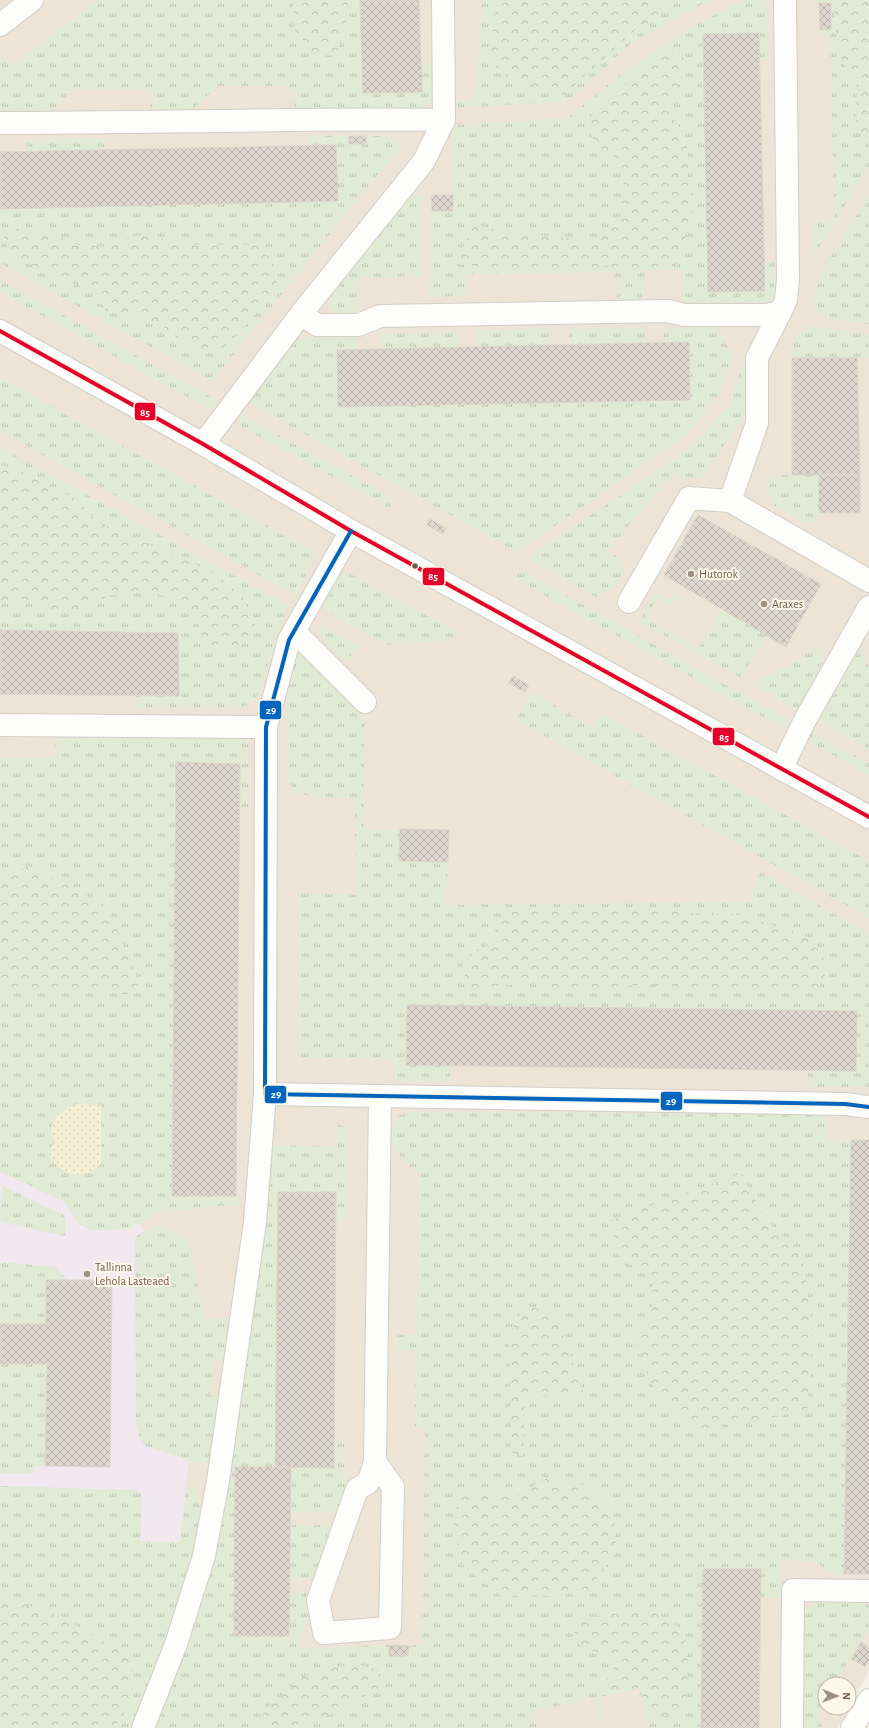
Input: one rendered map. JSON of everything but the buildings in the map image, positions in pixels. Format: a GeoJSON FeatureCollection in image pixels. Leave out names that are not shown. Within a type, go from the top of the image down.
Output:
{"type":"FeatureCollection","features":[{"type":"Feature","properties":{"kind":"street"},"geometry":{"type":"LineString","coordinates":[[0,25],[32,0]]}},
{"type":"Feature","properties":{"kind":"street"},"geometry":{"type":"LineString","coordinates":[[202,444],[301,314],[424,162],[444,120],[443,0]]}},
{"type":"Feature","properties":{"kind":"street"},"geometry":{"type":"LineString","coordinates":[[730,501],[757,423],[757,358],[786,300],[788,280],[785,0]]}},
{"type":"Feature","properties":{"kind":"street"},"geometry":{"type":"LineString","coordinates":[[0,123],[145,123],[319,118],[444,120]]}},
{"type":"Feature","properties":{"kind":"street"},"geometry":{"type":"LineString","coordinates":[[301,314],[316,325],[358,325],[380,316],[425,314],[668,311],[684,315],[758,316],[781,312]]}},
{"type":"Feature","properties":{"kind":"street"},"geometry":{"type":"LineString","coordinates":[[0,331],[202,444],[351,531],[869,817]]}},
{"type":"Feature","properties":{"kind":"street"},"geometry":{"type":"LineString","coordinates":[[629,602],[689,498],[730,501],[869,581]]}},
{"type":"Feature","properties":{"kind":"street"},"geometry":{"type":"LineString","coordinates":[[143,1728],[176,1644],[204,1556],[220,1473],[255,1222],[265,1094],[266,727],[289,640],[351,531]]}},
{"type":"Feature","properties":{"kind":"street"},"geometry":{"type":"LineString","coordinates":[[781,769],[805,720],[869,607]]}},
{"type":"Feature","properties":{"kind":"street"},"geometry":{"type":"LineString","coordinates":[[294,631],[365,702]]}},
{"type":"Feature","properties":{"kind":"street"},"geometry":{"type":"LineString","coordinates":[[0,725],[266,727]]}},
{"type":"Feature","properties":{"kind":"street"},"geometry":{"type":"LineString","coordinates":[[265,1094],[845,1104],[869,1107]]}},
{"type":"Feature","properties":{"kind":"street"},"geometry":{"type":"LineString","coordinates":[[375,1462],[393,1487],[390,1628],[324,1633],[318,1600],[357,1489],[368,1483],[375,1462],[380,1096]]}},
{"type":"Feature","properties":{"kind":"street"},"geometry":{"type":"LineString","coordinates":[[792,1728],[793,1590],[869,1591]]}},
{"type":"Feature","properties":{"kind":"street"},"geometry":{"type":"LineString","coordinates":[[852,1728],[869,1700]]}},
{"type":"Feature","properties":{"kind":"shaded area"},"geometry":{"type":"Polygon","coordinates":[[[0,0],[869,0],[869,1671],[857,1693],[857,1676],[817,1676],[817,1716],[845,1716],[838,1728],[0,1728],[0,0]]]}},
{"type":"Feature","properties":{"kind":"shaded area","name":"Tallinna Lehola Lasteaed"},"geometry":{"type":"Polygon","coordinates":[[[0,994],[120,1154],[140,1224],[202,1317],[181,1542],[0,1538],[0,994]]]}},
{"type":"Feature","properties":{"kind":"green space"},"geometry":{"type":"Polygon","coordinates":[[[96,0],[360,0],[363,93],[422,92],[421,64],[435,64],[436,84],[434,96],[427,105],[420,109],[297,110],[292,103],[297,94],[288,86],[216,86],[202,102],[187,112],[152,113],[150,108],[154,98],[146,89],[73,89],[52,111],[37,116],[0,114],[0,53],[12,67],[96,0]]]}},
{"type":"Feature","properties":{"kind":"green space"},"geometry":{"type":"Polygon","coordinates":[[[293,0],[348,0],[347,21],[336,56],[314,54],[294,29],[293,0]]]}},
{"type":"Feature","properties":{"kind":"green space"},"geometry":{"type":"Polygon","coordinates":[[[482,0],[710,0],[635,40],[567,102],[453,108],[454,101],[476,99],[482,0]]]}},
{"type":"Feature","properties":{"kind":"green space"},"geometry":{"type":"Polygon","coordinates":[[[499,0],[663,1],[656,18],[635,30],[564,95],[513,79],[496,67],[490,53],[494,19],[499,0]]]}},
{"type":"Feature","properties":{"kind":"green space"},"geometry":{"type":"Polygon","coordinates":[[[743,0],[763,0],[767,5],[768,59],[760,59],[759,33],[703,35],[708,292],[765,291],[764,261],[774,261],[775,295],[771,301],[687,304],[682,296],[682,270],[644,270],[644,293],[639,302],[619,300],[617,297],[614,272],[465,274],[465,293],[461,296],[430,297],[432,211],[453,211],[454,125],[568,118],[626,70],[690,28],[743,0]]]}},
{"type":"Feature","properties":{"kind":"green space"},"geometry":{"type":"Polygon","coordinates":[[[797,0],[869,0],[869,167],[813,257],[813,221],[834,220],[830,33],[818,33],[820,30],[831,29],[831,3],[797,0]]]}},
{"type":"Feature","properties":{"kind":"green space"},"geometry":{"type":"Polygon","coordinates":[[[833,0],[869,0],[869,141],[866,143],[856,127],[857,79],[843,63],[835,25],[833,0]]]}},
{"type":"Feature","properties":{"kind":"green space"},"geometry":{"type":"Polygon","coordinates":[[[668,49],[680,52],[687,65],[671,105],[674,119],[683,132],[687,147],[688,178],[694,197],[692,219],[684,240],[682,255],[673,266],[630,270],[609,266],[544,269],[482,267],[454,264],[475,224],[502,232],[586,240],[605,236],[620,216],[624,186],[617,157],[595,144],[588,127],[594,109],[629,83],[668,49]]]}},
{"type":"Feature","properties":{"kind":"green space"},"geometry":{"type":"Polygon","coordinates":[[[308,135],[349,136],[349,144],[366,144],[366,136],[384,136],[397,140],[400,146],[397,152],[212,381],[0,263],[0,209],[337,201],[336,145],[308,145],[308,135]]]}},
{"type":"Feature","properties":{"kind":"green space"},"geometry":{"type":"Polygon","coordinates":[[[105,138],[105,150],[27,152],[26,140],[105,138]]]}},
{"type":"Feature","properties":{"kind":"green space"},"geometry":{"type":"Polygon","coordinates":[[[869,195],[869,324],[821,317],[817,313],[814,302],[817,283],[821,272],[869,195]]]}},
{"type":"Feature","properties":{"kind":"green space"},"geometry":{"type":"Polygon","coordinates":[[[421,196],[422,276],[359,278],[360,312],[358,315],[336,314],[330,305],[332,294],[403,206],[412,197],[421,196]]]}},
{"type":"Feature","properties":{"kind":"green space"},"geometry":{"type":"Polygon","coordinates":[[[18,228],[55,235],[78,245],[110,247],[137,235],[205,246],[239,244],[267,247],[275,266],[277,279],[275,286],[263,305],[222,349],[194,350],[157,322],[107,311],[90,290],[13,257],[3,238],[18,228]]]}},
{"type":"Feature","properties":{"kind":"green space"},"geometry":{"type":"Polygon","coordinates":[[[0,280],[216,400],[217,404],[212,411],[0,292],[0,280]]]}},
{"type":"Feature","properties":{"kind":"green space"},"geometry":{"type":"Polygon","coordinates":[[[813,326],[869,335],[869,358],[792,358],[791,353],[793,342],[799,333],[808,327],[813,326]]]}},
{"type":"Feature","properties":{"kind":"green space"},"geometry":{"type":"Polygon","coordinates":[[[715,327],[733,355],[719,393],[696,423],[683,437],[517,552],[249,403],[291,344],[313,336],[340,334],[356,334],[356,349],[337,350],[339,407],[690,400],[689,342],[663,342],[664,328],[715,327]]]}},
{"type":"Feature","properties":{"kind":"green space"},"geometry":{"type":"Polygon","coordinates":[[[552,328],[552,345],[477,346],[476,331],[552,328]]]}},
{"type":"Feature","properties":{"kind":"green space"},"geometry":{"type":"Polygon","coordinates":[[[645,328],[646,343],[569,345],[569,329],[645,328]]]}},
{"type":"Feature","properties":{"kind":"green space"},"geometry":{"type":"Polygon","coordinates":[[[457,332],[458,347],[382,349],[381,334],[457,332]]]}},
{"type":"Feature","properties":{"kind":"green space"},"geometry":{"type":"Polygon","coordinates":[[[747,367],[747,408],[744,416],[701,478],[680,478],[672,475],[607,551],[618,558],[623,566],[623,572],[612,587],[596,597],[531,561],[531,557],[551,542],[691,447],[731,403],[740,370],[747,367]]]}},
{"type":"Feature","properties":{"kind":"green space"},"geometry":{"type":"Polygon","coordinates":[[[0,378],[313,551],[312,565],[295,595],[0,431],[0,378]]]}},
{"type":"Feature","properties":{"kind":"green space"},"geometry":{"type":"Polygon","coordinates":[[[240,414],[394,499],[389,508],[240,426],[238,420],[240,414]]]}},
{"type":"Feature","properties":{"kind":"green space"},"geometry":{"type":"Polygon","coordinates":[[[0,447],[287,605],[261,688],[253,702],[240,708],[134,707],[135,696],[179,696],[178,633],[0,630],[0,447]]]}},
{"type":"Feature","properties":{"kind":"green space"},"geometry":{"type":"Polygon","coordinates":[[[0,465],[15,468],[79,501],[97,522],[213,572],[242,596],[256,627],[235,652],[208,645],[194,619],[172,599],[144,589],[107,596],[83,613],[52,613],[20,598],[0,601],[0,465]]]}},
{"type":"Feature","properties":{"kind":"green space"},"geometry":{"type":"Polygon","coordinates":[[[769,475],[819,475],[819,513],[815,521],[807,524],[775,506],[768,492],[769,475]]]}},
{"type":"Feature","properties":{"kind":"green space"},"geometry":{"type":"Polygon","coordinates":[[[343,570],[460,634],[446,640],[387,645],[321,609],[343,570]]]}},
{"type":"Feature","properties":{"kind":"green space"},"geometry":{"type":"Polygon","coordinates":[[[526,573],[790,721],[785,728],[780,727],[515,579],[518,574],[526,573]]]}},
{"type":"Feature","properties":{"kind":"green space"},"geometry":{"type":"Polygon","coordinates":[[[675,591],[686,598],[685,601],[677,597],[671,606],[657,598],[646,618],[699,647],[722,610],[767,636],[741,678],[639,622],[655,593],[669,601],[675,591]]]}},
{"type":"Feature","properties":{"kind":"green space"},"geometry":{"type":"Polygon","coordinates":[[[320,625],[358,646],[347,661],[343,661],[321,636],[318,630],[320,625]]]}},
{"type":"Feature","properties":{"kind":"green space"},"geometry":{"type":"Polygon","coordinates":[[[811,647],[823,648],[822,662],[819,671],[797,709],[754,684],[772,673],[801,660],[811,647]]]}},
{"type":"Feature","properties":{"kind":"green space"},"geometry":{"type":"Polygon","coordinates":[[[861,647],[869,667],[869,750],[819,721],[861,647]]]}},
{"type":"Feature","properties":{"kind":"green space"},"geometry":{"type":"Polygon","coordinates":[[[294,652],[306,653],[311,662],[365,721],[364,829],[400,829],[399,861],[448,862],[445,905],[749,902],[760,872],[869,933],[869,1087],[807,1087],[808,1070],[856,1070],[856,1011],[407,1005],[406,1065],[450,1066],[450,1082],[393,1081],[393,1060],[296,1057],[299,893],[357,895],[354,798],[314,797],[295,792],[287,779],[287,683],[294,652]]]}},
{"type":"Feature","properties":{"kind":"green space"},"geometry":{"type":"Polygon","coordinates":[[[532,692],[562,710],[561,712],[565,715],[566,712],[593,728],[601,713],[869,861],[869,918],[516,720],[532,692]]]}},
{"type":"Feature","properties":{"kind":"green space"},"geometry":{"type":"Polygon","coordinates":[[[812,733],[869,763],[869,775],[811,743],[810,739],[812,733]]]}},
{"type":"Feature","properties":{"kind":"green space"},"geometry":{"type":"Polygon","coordinates":[[[56,736],[225,736],[243,739],[248,743],[248,807],[239,807],[240,764],[176,762],[172,1196],[241,1196],[241,1204],[158,1212],[129,1229],[90,1230],[79,1224],[63,1201],[0,1172],[0,758],[55,758],[56,736]]]}},
{"type":"Feature","properties":{"kind":"green space"},"geometry":{"type":"Polygon","coordinates":[[[29,866],[106,905],[138,979],[137,989],[125,995],[103,988],[65,989],[0,987],[0,878],[29,866]]]}},
{"type":"Feature","properties":{"kind":"green space"},"geometry":{"type":"Polygon","coordinates":[[[678,909],[691,913],[737,914],[807,936],[824,958],[826,973],[818,988],[796,992],[638,985],[602,989],[558,990],[525,977],[512,985],[469,988],[462,966],[476,950],[487,946],[505,911],[678,909]]]}},
{"type":"Feature","properties":{"kind":"green space"},"geometry":{"type":"Polygon","coordinates":[[[419,1111],[827,1115],[827,1139],[851,1140],[844,1574],[840,1577],[813,1561],[782,1560],[781,1598],[760,1597],[761,1569],[703,1569],[701,1728],[648,1728],[639,1688],[599,1697],[605,1717],[598,1721],[593,1698],[534,1711],[537,1728],[154,1728],[178,1672],[199,1614],[216,1550],[234,1449],[272,1145],[337,1147],[338,1124],[347,1128],[347,1219],[335,1219],[336,1192],[278,1192],[275,1467],[235,1467],[235,1636],[289,1636],[290,1593],[314,1593],[298,1649],[389,1645],[389,1656],[408,1656],[409,1646],[422,1645],[425,1427],[415,1426],[416,1351],[395,1350],[395,1335],[416,1335],[419,1172],[409,1165],[397,1152],[388,1137],[399,1115],[419,1111]]]}},
{"type":"Feature","properties":{"kind":"green space"},"geometry":{"type":"Polygon","coordinates":[[[742,1173],[748,1188],[773,1228],[799,1250],[805,1272],[812,1324],[811,1365],[807,1411],[694,1431],[667,1403],[650,1381],[635,1337],[652,1313],[653,1275],[621,1261],[609,1221],[742,1173]]]}},
{"type":"Feature","properties":{"kind":"green space"},"geometry":{"type":"Polygon","coordinates":[[[3,1186],[64,1215],[66,1223],[65,1236],[0,1222],[1,1190],[3,1186]]]}},
{"type":"Feature","properties":{"kind":"green space"},"geometry":{"type":"Polygon","coordinates":[[[159,1226],[176,1232],[189,1243],[205,1320],[232,1317],[229,1358],[214,1361],[209,1395],[222,1397],[214,1452],[209,1460],[198,1464],[146,1446],[141,1442],[136,1425],[135,1241],[137,1236],[150,1228],[159,1226]]]}},
{"type":"Feature","properties":{"kind":"green space"},"geometry":{"type":"Polygon","coordinates":[[[0,1262],[55,1267],[67,1280],[46,1280],[46,1324],[0,1324],[0,1262]]]}},
{"type":"Feature","properties":{"kind":"green space"},"geometry":{"type":"Polygon","coordinates":[[[524,1305],[551,1313],[560,1325],[585,1397],[524,1396],[523,1457],[511,1452],[509,1336],[524,1305]]]}},
{"type":"Feature","properties":{"kind":"green space"},"geometry":{"type":"Polygon","coordinates":[[[0,1364],[47,1364],[45,1466],[34,1467],[33,1473],[0,1473],[0,1364]]]}},
{"type":"Feature","properties":{"kind":"green space"},"geometry":{"type":"Polygon","coordinates":[[[334,1439],[344,1440],[345,1494],[338,1512],[290,1512],[291,1467],[334,1468],[334,1439]]]}},
{"type":"Feature","properties":{"kind":"green space"},"geometry":{"type":"Polygon","coordinates":[[[546,1479],[585,1485],[612,1508],[617,1552],[587,1591],[553,1596],[503,1597],[464,1567],[453,1527],[459,1496],[489,1490],[511,1499],[546,1479]]]}},
{"type":"Feature","properties":{"kind":"green space"},"geometry":{"type":"Polygon","coordinates":[[[0,1486],[135,1490],[142,1494],[140,1541],[180,1542],[186,1486],[194,1488],[201,1512],[196,1546],[153,1681],[133,1728],[0,1728],[0,1486]]]}},
{"type":"Feature","properties":{"kind":"green space"},"geometry":{"type":"Polygon","coordinates":[[[290,1525],[333,1525],[318,1579],[290,1579],[290,1525]]]}},
{"type":"Feature","properties":{"kind":"green space"},"geometry":{"type":"Polygon","coordinates":[[[0,1595],[63,1618],[131,1657],[133,1676],[131,1703],[114,1728],[0,1728],[0,1595]]]}},
{"type":"Feature","properties":{"kind":"green space"},"geometry":{"type":"Polygon","coordinates":[[[834,1600],[851,1601],[869,1605],[869,1633],[865,1632],[840,1676],[817,1676],[817,1716],[823,1728],[799,1728],[800,1620],[806,1610],[813,1604],[834,1600]]]}},
{"type":"Feature","properties":{"kind":"green space"},"geometry":{"type":"Polygon","coordinates":[[[655,1613],[678,1627],[686,1642],[688,1671],[685,1701],[676,1719],[660,1714],[647,1707],[639,1688],[599,1697],[601,1684],[614,1674],[611,1655],[585,1650],[573,1638],[577,1621],[605,1614],[655,1613]]]}},
{"type":"Feature","properties":{"kind":"green space"},"geometry":{"type":"Polygon","coordinates":[[[358,1664],[378,1670],[378,1689],[303,1728],[266,1728],[258,1721],[268,1707],[287,1693],[296,1680],[325,1668],[358,1664]]]}},
{"type":"Feature","properties":{"kind":"sand"},"geometry":{"type":"Polygon","coordinates":[[[76,1104],[101,1105],[101,1164],[87,1173],[80,1174],[69,1173],[59,1168],[49,1153],[54,1142],[51,1128],[57,1115],[76,1104]]]}},
{"type":"Feature","properties":{"kind":"transit line","name":"85"},"geometry":{"type":"LineString","coordinates":[[0,331],[203,444],[351,531],[869,817]]}},
{"type":"Feature","properties":{"kind":"transit line","name":"29"},"geometry":{"type":"LineString","coordinates":[[351,531],[289,640],[266,727],[265,1094],[845,1104],[869,1107]]}},
{"type":"Feature","properties":{"kind":"place","name":"Hutorok"},"geometry":{"type":"Point","coordinates":[691,574]}},
{"type":"Feature","properties":{"kind":"place","name":"Araxes"},"geometry":{"type":"Point","coordinates":[764,604]}},
{"type":"Feature","properties":{"kind":"place","name":"Tallinna Lehola Lasteaed"},"geometry":{"type":"Point","coordinates":[87,1274]}}]}
